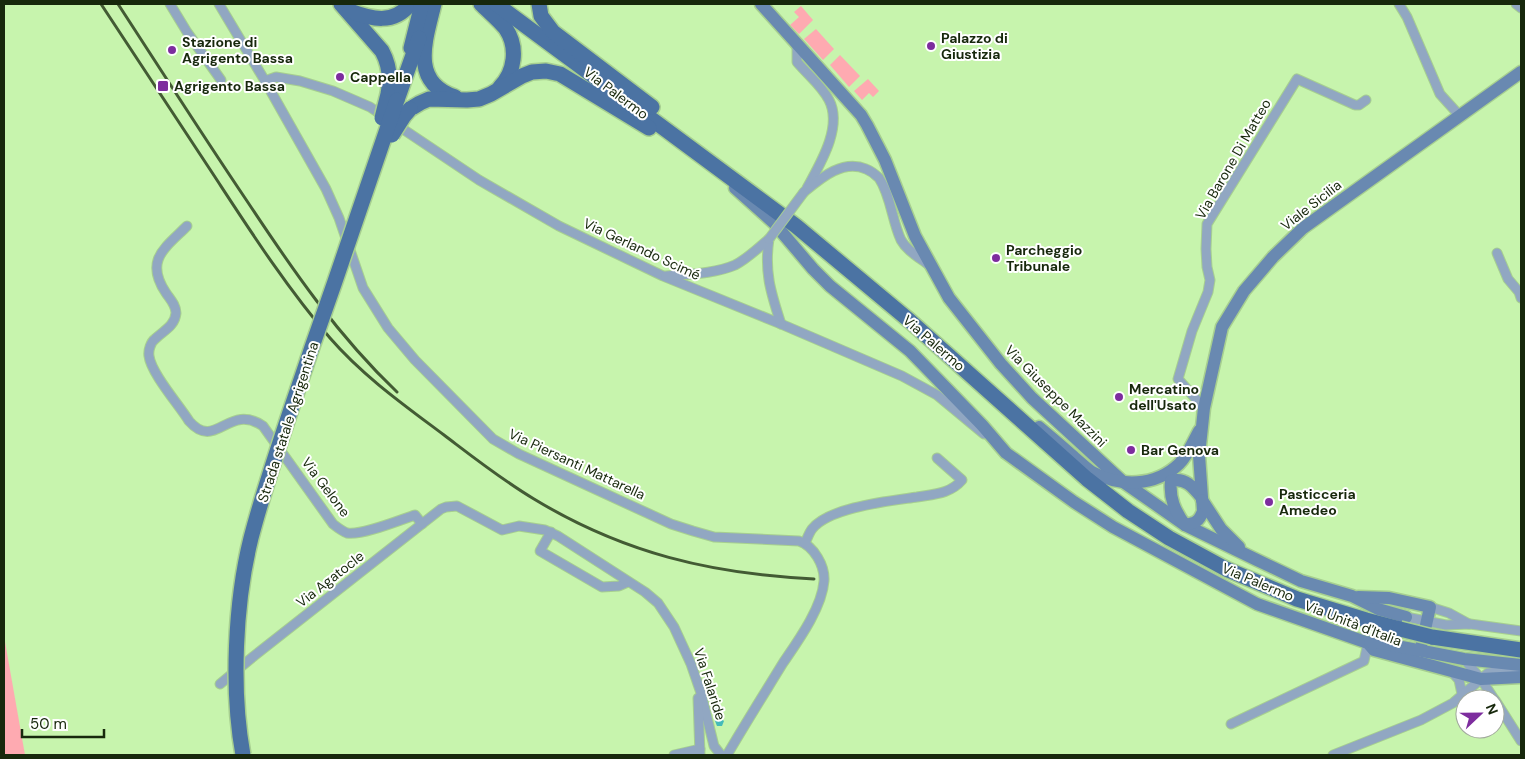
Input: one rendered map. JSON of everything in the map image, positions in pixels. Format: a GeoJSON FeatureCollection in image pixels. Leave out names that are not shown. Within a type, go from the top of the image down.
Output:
{"type":"FeatureCollection","features":[{"type":"Feature","properties":{"kind":"main road"},"geometry":{"type":"LineString","coordinates":[[344,7],[368,18],[379,19],[398,14],[410,4]]}},
{"type":"Feature","properties":{"kind":"main road"},"geometry":{"type":"LineString","coordinates":[[360,207],[392,97],[422,4]]}},
{"type":"Feature","properties":{"kind":"main road"},"geometry":{"type":"LineString","coordinates":[[392,97],[433,4]]}},
{"type":"Feature","properties":{"kind":"main road"},"geometry":{"type":"LineString","coordinates":[[433,4],[423,55],[425,67],[437,87],[448,95],[461,99]]}},
{"type":"Feature","properties":{"kind":"main road"},"geometry":{"type":"LineString","coordinates":[[481,4],[505,28],[513,48],[511,71],[503,84],[496,90]]}},
{"type":"Feature","properties":{"kind":"main road","name":"Via Palermo"},"geometry":{"type":"LineString","coordinates":[[496,4],[796,226],[910,321],[1087,479],[1128,512],[1169,538],[1226,569],[1297,599],[1366,620],[1403,623],[1432,637],[1521,650]]}},
{"type":"Feature","properties":{"kind":"main road"},"geometry":{"type":"LineString","coordinates":[[539,4],[541,16],[552,32],[812,229],[866,274],[910,321]]}},
{"type":"Feature","properties":{"kind":"main road"},"geometry":{"type":"LineString","coordinates":[[344,7],[382,51],[386,59],[392,97]]}},
{"type":"Feature","properties":{"kind":"main road"},"geometry":{"type":"LineString","coordinates":[[360,207],[395,129],[410,109],[420,102],[429,99],[479,99],[532,72],[546,71],[560,74],[642,125],[700,156]]}},
{"type":"Feature","properties":{"kind":"main road","name":"Strada statale Agrigentina"},"geometry":{"type":"LineString","coordinates":[[243,755],[236,687],[237,635],[243,583],[251,539],[274,456],[360,207]]}},
{"type":"Feature","properties":{"kind":"street"},"geometry":{"type":"LineString","coordinates":[[170,4],[221,80]]}},
{"type":"Feature","properties":{"kind":"street","name":"Via Piersanti Mattarella"},"geometry":{"type":"LineString","coordinates":[[219,4],[326,189],[339,218],[363,288],[388,328],[415,360],[493,439],[518,454],[671,524],[714,537],[799,541],[805,543]]}},
{"type":"Feature","properties":{"kind":"street","name":"Via Giuseppe Mazzini"},"geometry":{"type":"LineString","coordinates":[[761,4],[861,115],[886,160],[915,236],[949,298],[1000,364],[1032,398],[1122,481],[1185,525],[1301,580],[1352,596],[1403,623],[1427,621],[1446,625],[1470,624],[1521,631]]}},
{"type":"Feature","properties":{"kind":"street"},"geometry":{"type":"LineString","coordinates":[[1399,4],[1440,94],[1459,116]]}},
{"type":"Feature","properties":{"kind":"street"},"geometry":{"type":"LineString","coordinates":[[1516,4],[1521,8]]}},
{"type":"Feature","properties":{"kind":"street"},"geometry":{"type":"LineString","coordinates":[[663,276],[685,275],[735,264],[769,240],[804,192],[827,148],[834,115],[826,94],[797,62],[797,44]]}},
{"type":"Feature","properties":{"kind":"street","name":"Viale Sicilia"},"geometry":{"type":"LineString","coordinates":[[1202,498],[1199,454],[1204,408],[1222,327],[1244,291],[1272,257],[1303,228],[1521,72]]}},
{"type":"Feature","properties":{"kind":"street","name":"Via Gerlando Scimé"},"geometry":{"type":"LineString","coordinates":[[265,81],[276,77],[300,81],[333,91],[370,107],[487,184],[559,226],[663,276],[902,376],[937,396],[1006,453]]}},
{"type":"Feature","properties":{"kind":"street","name":"Via Barone Di Matteo"},"geometry":{"type":"LineString","coordinates":[[1204,408],[1178,379],[1192,331],[1208,292],[1210,280],[1206,249],[1207,224],[1297,79],[1355,105],[1366,100]]}},
{"type":"Feature","properties":{"kind":"street","name":"Via Unità d'Italia"},"geometry":{"type":"LineString","coordinates":[[700,156],[774,223],[830,286],[910,351],[982,425],[1006,453],[1074,502],[1113,526],[1258,604],[1368,643],[1374,650],[1399,651],[1452,672],[1481,679],[1521,677]]}},
{"type":"Feature","properties":{"kind":"street"},"geometry":{"type":"LineString","coordinates":[[804,192],[824,177],[839,169],[850,166],[864,168],[873,172],[879,178],[902,241],[913,254],[930,266]]}},
{"type":"Feature","properties":{"kind":"street","name":"Via Gelone"},"geometry":{"type":"LineString","coordinates":[[187,226],[165,248],[158,260],[156,275],[174,304],[176,313],[172,324],[153,340],[149,355],[156,372],[189,421],[195,427],[205,432],[215,431],[238,419],[251,420],[263,426],[340,530],[348,533],[358,532],[415,515],[422,524]]}},
{"type":"Feature","properties":{"kind":"street"},"geometry":{"type":"LineString","coordinates":[[769,240],[766,257],[767,274],[781,324]]}},
{"type":"Feature","properties":{"kind":"street"},"geometry":{"type":"LineString","coordinates":[[1497,253],[1508,279],[1519,292],[1521,298]]}},
{"type":"Feature","properties":{"kind":"street"},"geometry":{"type":"LineString","coordinates":[[989,391],[1028,417],[1090,471],[1103,477],[1138,484],[1171,481],[1177,479],[1186,482],[1202,498],[1203,511],[1200,519],[1195,523],[1185,525],[1171,501],[1171,481],[1177,465]]}},
{"type":"Feature","properties":{"kind":"street"},"geometry":{"type":"LineString","coordinates":[[1138,484],[1159,477],[1177,465],[1188,452],[1202,424]]}},
{"type":"Feature","properties":{"kind":"street"},"geometry":{"type":"LineString","coordinates":[[727,755],[814,615],[824,580],[819,561],[805,543],[812,529],[822,521],[840,512],[881,502],[940,493],[956,487],[962,480],[937,458]]}},
{"type":"Feature","properties":{"kind":"street","name":"Via Giuseppe Mazzini"},"geometry":{"type":"LineString","coordinates":[[1202,498],[1221,529],[1252,558]]}},
{"type":"Feature","properties":{"kind":"street","name":"Via Falaride"},"geometry":{"type":"LineString","coordinates":[[422,524],[441,509],[457,506],[502,530],[519,526],[545,530],[558,536],[645,592],[658,603],[666,615],[691,664],[714,746],[721,755]]}},
{"type":"Feature","properties":{"kind":"street","name":"Via Agatocle"},"geometry":{"type":"LineString","coordinates":[[220,684],[422,524]]}},
{"type":"Feature","properties":{"kind":"street"},"geometry":{"type":"LineString","coordinates":[[551,532],[540,551],[602,587],[619,586],[628,582]]}},
{"type":"Feature","properties":{"kind":"street","name":"Via Giuseppe Mazzini"},"geometry":{"type":"LineString","coordinates":[[1352,596],[1389,598],[1410,602],[1450,613],[1470,624]]}},
{"type":"Feature","properties":{"kind":"street"},"geometry":{"type":"LineString","coordinates":[[1410,602],[1403,623],[1399,651],[1420,650],[1464,659],[1521,667]]}},
{"type":"Feature","properties":{"kind":"street"},"geometry":{"type":"LineString","coordinates":[[1420,650],[1430,607]]}},
{"type":"Feature","properties":{"kind":"street"},"geometry":{"type":"LineString","coordinates":[[1231,724],[1364,661],[1368,643]]}},
{"type":"Feature","properties":{"kind":"street"},"geometry":{"type":"LineString","coordinates":[[1464,659],[1488,689]]}},
{"type":"Feature","properties":{"kind":"street"},"geometry":{"type":"LineString","coordinates":[[1468,689],[1488,673],[1521,667]]}},
{"type":"Feature","properties":{"kind":"street"},"geometry":{"type":"LineString","coordinates":[[1452,672],[1459,680],[1461,689]]}},
{"type":"Feature","properties":{"kind":"street"},"geometry":{"type":"LineString","coordinates":[[674,755],[700,752],[699,688]]}},
{"type":"Feature","properties":{"kind":"street"},"geometry":{"type":"LineString","coordinates":[[1333,755],[1421,720],[1455,701]]}},
{"type":"Feature","properties":{"kind":"street"},"geometry":{"type":"LineString","coordinates":[[1505,715],[1521,740]]}},
{"type":"Feature","properties":{"kind":"shaded area"},"geometry":{"type":"Polygon","coordinates":[[[801,6],[813,20],[799,34],[790,25],[799,17],[794,12],[801,6]]]}},
{"type":"Feature","properties":{"kind":"shaded area"},"geometry":{"type":"Polygon","coordinates":[[[816,29],[834,49],[823,60],[804,39],[816,29]]]}},
{"type":"Feature","properties":{"kind":"shaded area"},"geometry":{"type":"Polygon","coordinates":[[[840,55],[860,76],[849,87],[830,65],[840,55]]]}},
{"type":"Feature","properties":{"kind":"shaded area"},"geometry":{"type":"Polygon","coordinates":[[[868,79],[879,91],[873,97],[869,93],[862,100],[854,91],[868,79]]]}},
{"type":"Feature","properties":{"kind":"shaded area"},"geometry":{"type":"Polygon","coordinates":[[[4,636],[25,755],[4,755],[4,636]]]}},
{"type":"Feature","properties":{"kind":"water"},"geometry":{"type":"Polygon","coordinates":[[[715,708],[719,709],[719,717],[724,721],[722,726],[717,726],[716,724],[715,708]]]}},
{"type":"Feature","properties":{"kind":"railway"},"geometry":{"type":"LineString","coordinates":[[101,4],[284,280],[330,338],[384,390],[511,484],[567,518],[601,534],[635,547],[704,566],[739,572],[814,579]]}},
{"type":"Feature","properties":{"kind":"railway"},"geometry":{"type":"LineString","coordinates":[[118,4],[214,152],[299,277],[335,325],[375,371],[397,392]]}},
{"type":"Feature","properties":{"kind":"place","name":"Palazzo di Giustizia"},"geometry":{"type":"Point","coordinates":[931,46]}},
{"type":"Feature","properties":{"kind":"place","name":"Stazione di Agrigento Bassa"},"geometry":{"type":"Point","coordinates":[172,50]}},
{"type":"Feature","properties":{"kind":"place","name":"Cappella"},"geometry":{"type":"Point","coordinates":[340,77]}},
{"type":"Feature","properties":{"kind":"place","name":"Agrigento Bassa"},"geometry":{"type":"Point","coordinates":[163,86]}},
{"type":"Feature","properties":{"kind":"place","name":"Parcheggio Tribunale"},"geometry":{"type":"Point","coordinates":[996,258]}},
{"type":"Feature","properties":{"kind":"place","name":"Mercatino dell'Usato"},"geometry":{"type":"Point","coordinates":[1119,397]}},
{"type":"Feature","properties":{"kind":"place","name":"Bar Genova"},"geometry":{"type":"Point","coordinates":[1131,450]}},
{"type":"Feature","properties":{"kind":"place","name":"Pasticceria Amedeo"},"geometry":{"type":"Point","coordinates":[1269,502]}}]}
